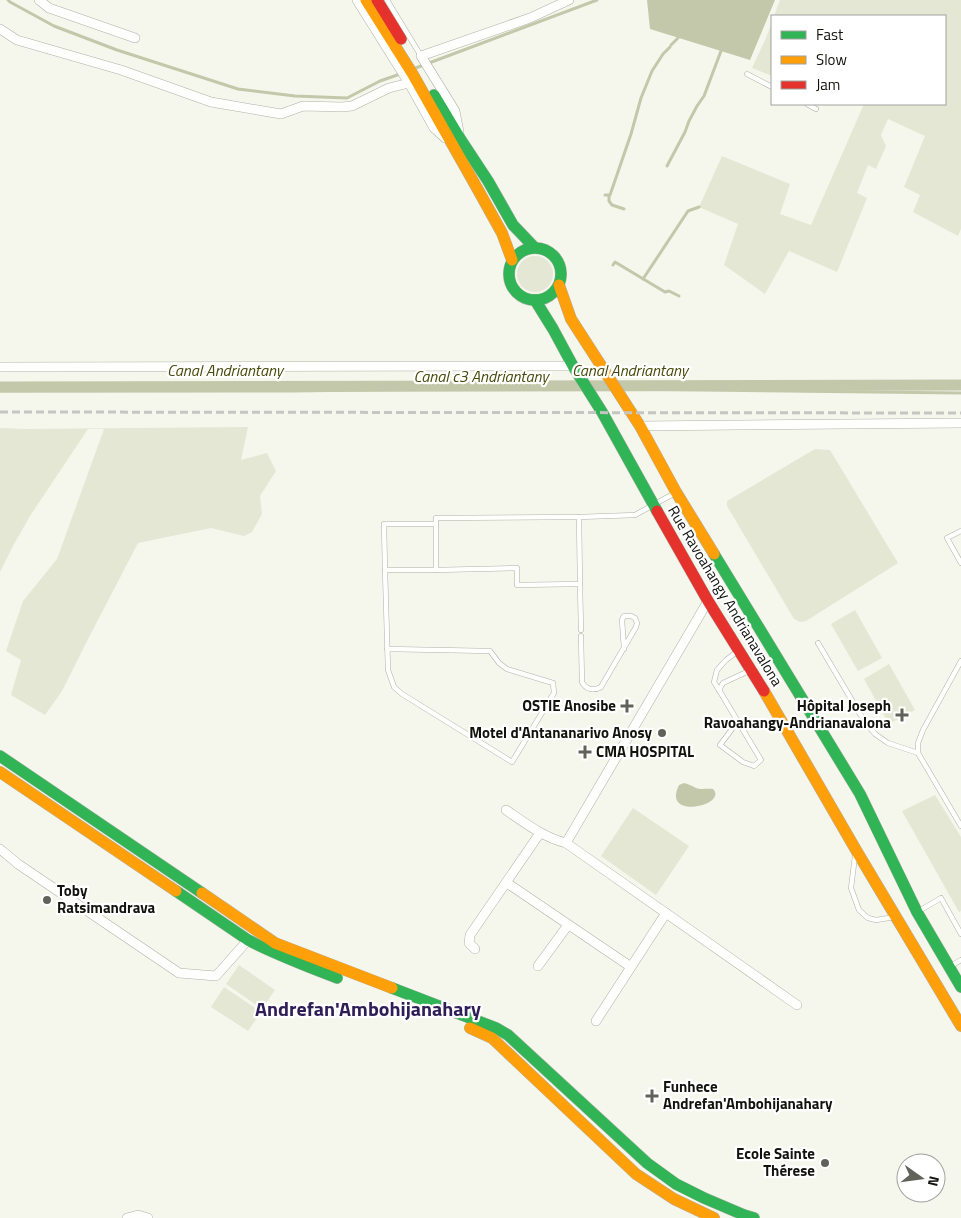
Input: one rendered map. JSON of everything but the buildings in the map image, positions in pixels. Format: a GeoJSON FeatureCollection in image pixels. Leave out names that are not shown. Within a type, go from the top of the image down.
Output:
{"type":"FeatureCollection","features":[{"type":"Feature","properties":{"kind":"main road"},"geometry":{"type":"LineString","coordinates":[[366,0],[408,58]]}},
{"type":"Feature","properties":{"kind":"main road"},"geometry":{"type":"LineString","coordinates":[[377,0],[415,74],[457,143],[502,233],[512,260]]}},
{"type":"Feature","properties":{"kind":"main road"},"geometry":{"type":"LineString","coordinates":[[457,143],[488,182],[513,224],[534,246]]}},
{"type":"Feature","properties":{"kind":"main road"},"geometry":{"type":"LineString","coordinates":[[534,246],[544,248],[552,253],[558,260],[562,276],[556,290],[544,299],[535,300],[524,298],[516,292],[509,278],[512,260],[521,250],[534,246]]}},
{"type":"Feature","properties":{"kind":"main road","name":"Rue Ravoahangy Andrianavalona"},"geometry":{"type":"LineString","coordinates":[[559,285],[571,319],[640,426],[676,492],[860,794],[917,912],[961,987]]}},
{"type":"Feature","properties":{"kind":"main road","name":"Rue Ravoahangy Andrianavalona"},"geometry":{"type":"LineString","coordinates":[[535,300],[602,412],[708,601],[752,670],[961,1026]]}},
{"type":"Feature","properties":{"kind":"main road"},"geometry":{"type":"LineString","coordinates":[[0,756],[275,943],[496,1028],[508,1035],[648,1164],[676,1184],[704,1198],[754,1218]]}},
{"type":"Feature","properties":{"kind":"main road"},"geometry":{"type":"LineString","coordinates":[[0,772],[245,938],[266,950],[492,1038],[636,1174],[694,1210],[714,1218]]}},
{"type":"Feature","properties":{"kind":"street"},"geometry":{"type":"LineString","coordinates":[[39,0],[49,8],[135,38]]}},
{"type":"Feature","properties":{"kind":"street"},"geometry":{"type":"LineString","coordinates":[[357,0],[408,58],[434,128],[457,143]]}},
{"type":"Feature","properties":{"kind":"street"},"geometry":{"type":"LineString","coordinates":[[408,58],[530,18],[569,0]]}},
{"type":"Feature","properties":{"kind":"street"},"geometry":{"type":"LineString","coordinates":[[0,29],[17,40],[122,70],[211,102],[280,114],[303,106],[352,106],[415,74]]}},
{"type":"Feature","properties":{"kind":"street"},"geometry":{"type":"LineString","coordinates":[[0,367],[573,366]]}},
{"type":"Feature","properties":{"kind":"street"},"geometry":{"type":"LineString","coordinates":[[640,426],[961,423]]}},
{"type":"Feature","properties":{"kind":"street"},"geometry":{"type":"LineString","coordinates":[[566,843],[708,601]]}},
{"type":"Feature","properties":{"kind":"street"},"geometry":{"type":"LineString","coordinates":[[506,810],[540,833],[553,840],[566,843],[797,1005]]}},
{"type":"Feature","properties":{"kind":"street"},"geometry":{"type":"LineString","coordinates":[[475,949],[469,943],[470,935],[540,833]]}},
{"type":"Feature","properties":{"kind":"street"},"geometry":{"type":"LineString","coordinates":[[0,849],[18,864],[179,973],[216,976],[245,938],[250,926]]}},
{"type":"Feature","properties":{"kind":"street"},"geometry":{"type":"LineString","coordinates":[[507,883],[631,967]]}},
{"type":"Feature","properties":{"kind":"street"},"geometry":{"type":"LineString","coordinates":[[596,1021],[666,913]]}},
{"type":"Feature","properties":{"kind":"street"},"geometry":{"type":"LineString","coordinates":[[538,966],[568,924]]}},
{"type":"Feature","properties":{"kind":"street"},"geometry":{"type":"LineString","coordinates":[[667,1194],[676,1184]]}},
{"type":"Feature","properties":{"kind":"street"},"geometry":{"type":"LineString","coordinates":[[127,1218],[138,1215],[148,1218]]}},
{"type":"Feature","properties":{"kind":"lane"},"geometry":{"type":"LineString","coordinates":[[386,0],[408,58]]}},
{"type":"Feature","properties":{"kind":"lane"},"geometry":{"type":"LineString","coordinates":[[747,74],[771,86]]}},
{"type":"Feature","properties":{"kind":"lane"},"geometry":{"type":"LineString","coordinates":[[809,105],[816,109]]}},
{"type":"Feature","properties":{"kind":"lane"},"geometry":{"type":"LineString","coordinates":[[436,570],[436,518],[635,515],[676,492]]}},
{"type":"Feature","properties":{"kind":"lane"},"geometry":{"type":"LineString","coordinates":[[579,517],[582,682],[584,685],[592,690],[601,687],[624,649],[636,627],[635,618],[631,616],[624,616],[622,620],[624,649]]}},
{"type":"Feature","properties":{"kind":"lane"},"geometry":{"type":"LineString","coordinates":[[387,649],[490,651],[499,663],[507,669],[553,683],[554,693],[512,762],[402,694],[394,687],[388,670],[387,649],[384,524],[436,524]]}},
{"type":"Feature","properties":{"kind":"lane"},"geometry":{"type":"LineString","coordinates":[[961,531],[946,538],[961,563]]}},
{"type":"Feature","properties":{"kind":"lane"},"geometry":{"type":"LineString","coordinates":[[385,570],[517,568],[517,585],[580,584]]}},
{"type":"Feature","properties":{"kind":"lane"},"geometry":{"type":"LineString","coordinates":[[818,643],[863,719],[875,734],[888,743],[918,753]]}},
{"type":"Feature","properties":{"kind":"lane"},"geometry":{"type":"LineString","coordinates":[[738,721],[720,745],[744,762],[754,766],[762,760],[719,690],[714,682],[717,670],[726,660],[740,650]]}},
{"type":"Feature","properties":{"kind":"lane"},"geometry":{"type":"LineString","coordinates":[[961,662],[923,730],[918,743],[918,753],[961,826]]}},
{"type":"Feature","properties":{"kind":"lane"},"geometry":{"type":"LineString","coordinates":[[719,690],[723,683],[752,670]]}},
{"type":"Feature","properties":{"kind":"lane"},"geometry":{"type":"LineString","coordinates":[[856,850],[851,888],[859,910],[868,918],[876,920],[896,917]]}},
{"type":"Feature","properties":{"kind":"lane"},"geometry":{"type":"LineString","coordinates":[[917,912],[941,898],[960,930]]}},
{"type":"Feature","properties":{"kind":"lane"},"geometry":{"type":"LineString","coordinates":[[949,968],[961,960]]}},
{"type":"Feature","properties":{"kind":"shaded area"},"geometry":{"type":"Polygon","coordinates":[[[647,0],[775,0],[750,60],[650,29],[647,0]]]}},
{"type":"Feature","properties":{"kind":"shaded area"},"geometry":{"type":"Polygon","coordinates":[[[780,0],[961,0],[961,229],[958,236],[913,212],[920,195],[904,187],[925,136],[888,119],[881,135],[886,146],[876,169],[868,165],[857,193],[867,198],[837,272],[789,251],[765,294],[724,265],[738,224],[699,207],[722,156],[790,184],[780,214],[811,225],[864,105],[946,105],[946,15],[774,15],[780,0]]]}},
{"type":"Feature","properties":{"kind":"shaded area"},"geometry":{"type":"Polygon","coordinates":[[[771,25],[771,76],[752,68],[771,25]]]}},
{"type":"Feature","properties":{"kind":"shaded area"},"geometry":{"type":"Polygon","coordinates":[[[535,256],[547,262],[553,274],[547,286],[535,292],[523,286],[517,274],[523,262],[535,256]]]}},
{"type":"Feature","properties":{"kind":"shaded area"},"geometry":{"type":"Polygon","coordinates":[[[248,427],[241,460],[267,453],[276,471],[260,496],[262,514],[252,532],[244,536],[211,528],[138,543],[62,691],[45,715],[11,695],[21,660],[6,651],[23,601],[57,559],[104,429],[88,429],[30,516],[0,572],[0,428],[248,427]]]}},
{"type":"Feature","properties":{"kind":"shaded area"},"geometry":{"type":"Polygon","coordinates":[[[815,449],[830,450],[898,563],[806,621],[800,622],[794,619],[727,506],[727,501],[815,449]]]}},
{"type":"Feature","properties":{"kind":"shaded area"},"geometry":{"type":"Polygon","coordinates":[[[855,610],[882,658],[858,671],[831,624],[855,610]]]}},
{"type":"Feature","properties":{"kind":"shaded area"},"geometry":{"type":"Polygon","coordinates":[[[889,664],[915,710],[889,724],[864,679],[889,664]]]}},
{"type":"Feature","properties":{"kind":"shaded area"},"geometry":{"type":"Polygon","coordinates":[[[684,783],[698,789],[713,789],[715,795],[712,800],[705,804],[686,806],[679,803],[676,796],[679,785],[684,783]]]}},
{"type":"Feature","properties":{"kind":"shaded area"},"geometry":{"type":"Polygon","coordinates":[[[935,795],[961,837],[961,911],[959,912],[902,811],[935,795]]]}},
{"type":"Feature","properties":{"kind":"shaded area"},"geometry":{"type":"Polygon","coordinates":[[[633,808],[689,846],[656,895],[601,856],[633,808]]]}},
{"type":"Feature","properties":{"kind":"shaded area"},"geometry":{"type":"Polygon","coordinates":[[[239,965],[275,990],[262,1009],[226,984],[239,965]]]}},
{"type":"Feature","properties":{"kind":"shaded area"},"geometry":{"type":"Polygon","coordinates":[[[224,987],[261,1012],[248,1031],[211,1007],[224,987]]]}},
{"type":"Feature","properties":{"kind":"waterway","name":"Canal Andriantany"},"geometry":{"type":"LineString","coordinates":[[8,0],[54,26],[117,50],[238,89],[295,96],[347,98],[380,81],[403,73]]}},
{"type":"Feature","properties":{"kind":"waterway","name":"Canal Andriantany"},"geometry":{"type":"LineString","coordinates":[[413,69],[597,0]]}},
{"type":"Feature","properties":{"kind":"waterway"},"geometry":{"type":"LineString","coordinates":[[671,45],[678,38]]}},
{"type":"Feature","properties":{"kind":"waterway"},"geometry":{"type":"LineString","coordinates":[[610,195],[641,98],[652,71],[670,47]]}},
{"type":"Feature","properties":{"kind":"waterway"},"geometry":{"type":"LineString","coordinates":[[667,166],[689,121],[704,96],[721,51]]}},
{"type":"Feature","properties":{"kind":"waterway"},"geometry":{"type":"LineString","coordinates":[[605,195],[609,195],[609,201],[612,205],[624,209]]}},
{"type":"Feature","properties":{"kind":"waterway"},"geometry":{"type":"LineString","coordinates":[[643,279],[688,211],[699,207]]}},
{"type":"Feature","properties":{"kind":"waterway"},"geometry":{"type":"LineString","coordinates":[[613,265],[615,262],[665,292],[669,291],[679,296]]}},
{"type":"Feature","properties":{"kind":"waterway","name":"Canal c3 Andriantany"},"geometry":{"type":"LineString","coordinates":[[0,387],[961,385]]}},
{"type":"Feature","properties":{"kind":"waterway","name":"Canal c3 Andriantany"},"geometry":{"type":"LineString","coordinates":[[0,391],[583,389]]}},
{"type":"Feature","properties":{"kind":"waterway","name":"Canal c3 Andriantany"},"geometry":{"type":"LineString","coordinates":[[592,389],[613,389]]}},
{"type":"Feature","properties":{"kind":"waterway","name":"Canal c3 Andriantany"},"geometry":{"type":"LineString","coordinates":[[622,389],[961,393]]}},
{"type":"Feature","properties":{"kind":"railway"},"geometry":{"type":"LineString","coordinates":[[0,412],[961,413]]}},
{"type":"Feature","properties":{"kind":"traffic: fast"},"geometry":{"type":"LineString","coordinates":[[434,95],[513,225],[534,247]]}},
{"type":"Feature","properties":{"kind":"traffic: fast"},"geometry":{"type":"LineString","coordinates":[[530,248],[540,248],[554,255],[561,269],[561,274],[561,279],[554,293],[540,300],[530,300],[520,296],[513,289],[509,279],[509,269],[513,259],[520,252],[530,248]]}},
{"type":"Feature","properties":{"kind":"traffic: fast"},"geometry":{"type":"LineString","coordinates":[[535,300],[602,412],[657,511]]}},
{"type":"Feature","properties":{"kind":"traffic: fast"},"geometry":{"type":"LineString","coordinates":[[714,554],[860,794],[917,912],[961,987]]}},
{"type":"Feature","properties":{"kind":"traffic: fast"},"geometry":{"type":"LineString","coordinates":[[0,756],[202,893]]}},
{"type":"Feature","properties":{"kind":"traffic: fast"},"geometry":{"type":"LineString","coordinates":[[176,891],[248,940],[337,978]]}},
{"type":"Feature","properties":{"kind":"traffic: fast"},"geometry":{"type":"LineString","coordinates":[[392,988],[496,1028],[508,1035],[647,1163],[676,1184],[704,1198],[754,1218]]}},
{"type":"Feature","properties":{"kind":"traffic: slow"},"geometry":{"type":"LineString","coordinates":[[366,0],[412,73],[477,188],[502,233],[512,260]]}},
{"type":"Feature","properties":{"kind":"traffic: slow"},"geometry":{"type":"LineString","coordinates":[[559,285],[571,319],[640,426],[676,492],[714,554]]}},
{"type":"Feature","properties":{"kind":"traffic: slow"},"geometry":{"type":"LineString","coordinates":[[764,691],[961,1026]]}},
{"type":"Feature","properties":{"kind":"traffic: slow"},"geometry":{"type":"LineString","coordinates":[[0,772],[176,891]]}},
{"type":"Feature","properties":{"kind":"traffic: slow"},"geometry":{"type":"LineString","coordinates":[[202,893],[275,943],[392,988]]}},
{"type":"Feature","properties":{"kind":"traffic: slow"},"geometry":{"type":"LineString","coordinates":[[470,1028],[492,1038],[636,1174],[674,1199],[714,1218]]}},
{"type":"Feature","properties":{"kind":"traffic: jam"},"geometry":{"type":"LineString","coordinates":[[377,0],[401,39]]}},
{"type":"Feature","properties":{"kind":"traffic: jam"},"geometry":{"type":"LineString","coordinates":[[657,511],[708,601],[764,691]]}},
{"type":"Feature","properties":{"kind":"place","name":"OSTIE Anosibe"},"geometry":{"type":"Point","coordinates":[627,706]}},
{"type":"Feature","properties":{"kind":"place","name":"Hôpital Joseph Ravoahangy-Andrianavalona"},"geometry":{"type":"Point","coordinates":[902,715]}},
{"type":"Feature","properties":{"kind":"place","name":"Motel d'Antananarivo Anosy"},"geometry":{"type":"Point","coordinates":[662,733]}},
{"type":"Feature","properties":{"kind":"place","name":"CMA HOSPITAL"},"geometry":{"type":"Point","coordinates":[585,752]}},
{"type":"Feature","properties":{"kind":"place","name":"Toby Ratsimandrava"},"geometry":{"type":"Point","coordinates":[47,900]}},
{"type":"Feature","properties":{"kind":"place","name":"Funhece Andrefan'Ambohijanahary"},"geometry":{"type":"Point","coordinates":[652,1096]}},
{"type":"Feature","properties":{"kind":"place","name":"Ecole Sainte Thérese"},"geometry":{"type":"Point","coordinates":[825,1163]}},
{"type":"Feature","properties":{"kind":"district","name":"Andrefan'Ambohijanahary"},"geometry":{"type":"Point","coordinates":[368,1009]}}]}
